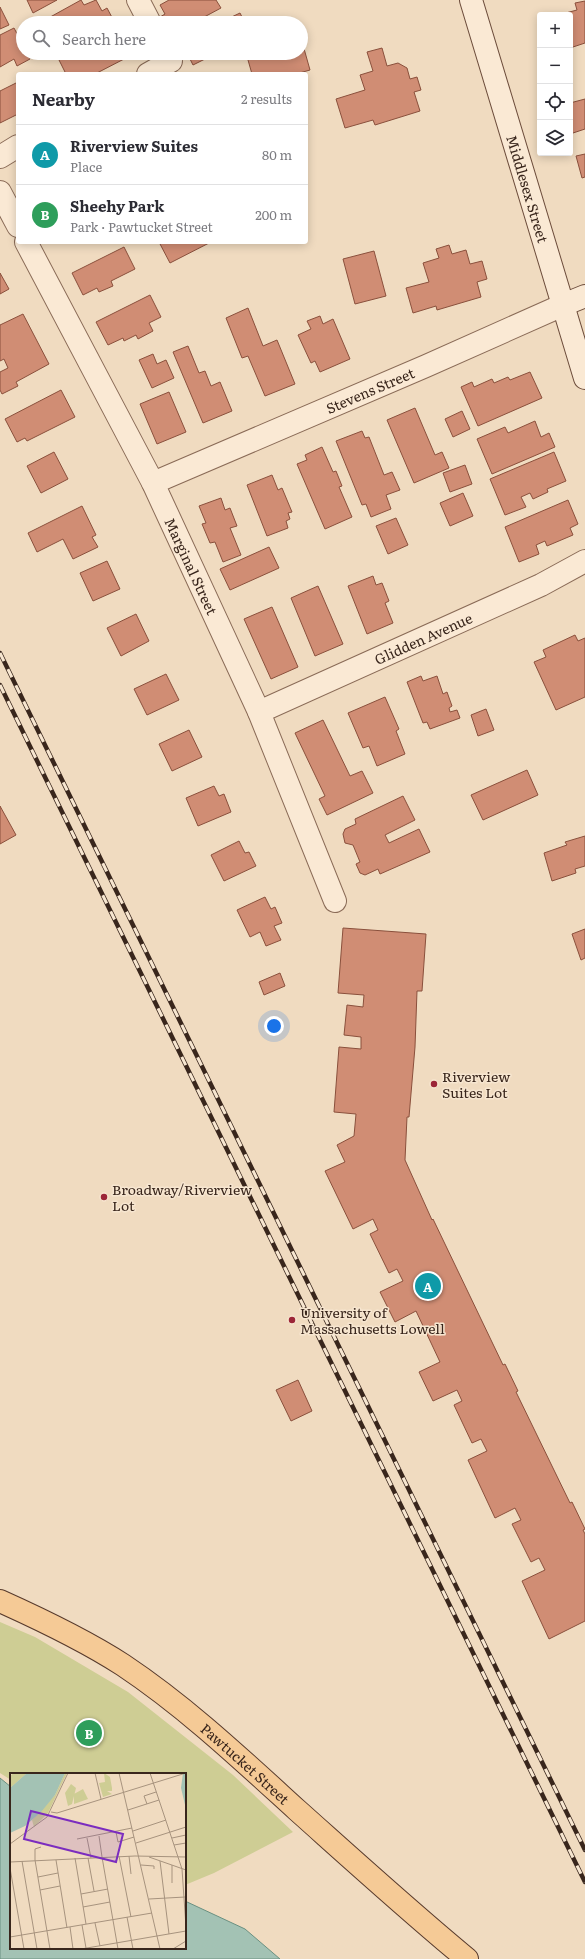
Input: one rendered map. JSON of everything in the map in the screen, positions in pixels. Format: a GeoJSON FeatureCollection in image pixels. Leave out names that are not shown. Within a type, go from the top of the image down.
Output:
{"type":"FeatureCollection","features":[{"type":"Feature","properties":{"kind":"main road","name":"Pawtucket Street"},"geometry":{"type":"LineString","coordinates":[[0,1601],[54,1627],[122,1664],[167,1697],[223,1743],[303,1816],[467,1959]]}},
{"type":"Feature","properties":{"kind":"street"},"geometry":{"type":"LineString","coordinates":[[138,0],[146,16]]}},
{"type":"Feature","properties":{"kind":"street","name":"Middlesex Street"},"geometry":{"type":"LineString","coordinates":[[471,0],[585,378]]}},
{"type":"Feature","properties":{"kind":"street"},"geometry":{"type":"LineString","coordinates":[[152,72],[170,60]]}},
{"type":"Feature","properties":{"kind":"street"},"geometry":{"type":"LineString","coordinates":[[0,156],[16,147]]}},
{"type":"Feature","properties":{"kind":"street"},"geometry":{"type":"LineString","coordinates":[[0,192],[16,222]]}},
{"type":"Feature","properties":{"kind":"street","name":"Marginal Street"},"geometry":{"type":"LineString","coordinates":[[27,244],[153,483],[259,712],[335,901]]}},
{"type":"Feature","properties":{"kind":"street","name":"Stevens Street"},"geometry":{"type":"LineString","coordinates":[[153,483],[585,296]]}},
{"type":"Feature","properties":{"kind":"street","name":"Glidden Avenue"},"geometry":{"type":"LineString","coordinates":[[259,712],[541,585],[585,561]]}},
{"type":"Feature","properties":{"kind":"shaded area"},"geometry":{"type":"Polygon","coordinates":[[[0,1622],[35,1637],[128,1692],[233,1775],[293,1832],[214,1873],[186,1885],[186,1773],[10,1773],[10,1779],[0,1773],[0,1622]]]}},
{"type":"Feature","properties":{"kind":"shaded area"},"geometry":{"type":"Polygon","coordinates":[[[0,1778],[10,1786],[10,1949],[186,1949],[186,1901],[245,1929],[280,1959],[0,1959],[0,1778]]]}},
{"type":"Feature","properties":{"kind":"building"},"geometry":{"type":"Polygon","coordinates":[[[27,0],[57,0],[33,13],[27,0]]]}},
{"type":"Feature","properties":{"kind":"building"},"geometry":{"type":"Polygon","coordinates":[[[81,0],[84,5],[96,0],[102,11],[107,8],[111,16],[52,16],[81,0]]]}},
{"type":"Feature","properties":{"kind":"building"},"geometry":{"type":"Polygon","coordinates":[[[169,0],[216,0],[221,8],[206,16],[162,16],[165,14],[160,5],[169,0]]]}},
{"type":"Feature","properties":{"kind":"building"},"geometry":{"type":"Polygon","coordinates":[[[585,1],[585,43],[573,47],[573,12],[569,12],[577,10],[575,3],[585,1]]]}},
{"type":"Feature","properties":{"kind":"building"},"geometry":{"type":"Polygon","coordinates":[[[0,7],[9,25],[0,29],[0,7]]]}},
{"type":"Feature","properties":{"kind":"building"},"geometry":{"type":"Polygon","coordinates":[[[240,13],[242,16],[234,16],[240,13]]]}},
{"type":"Feature","properties":{"kind":"building"},"geometry":{"type":"Polygon","coordinates":[[[14,28],[16,32],[16,60],[28,60],[17,66],[14,59],[0,67],[0,35],[14,28]]]}},
{"type":"Feature","properties":{"kind":"building"},"geometry":{"type":"Polygon","coordinates":[[[382,48],[387,66],[398,63],[407,68],[410,79],[417,77],[421,90],[414,92],[420,111],[375,125],[373,120],[345,128],[336,99],[365,90],[360,75],[373,71],[367,52],[382,48]]]}},
{"type":"Feature","properties":{"kind":"building"},"geometry":{"type":"Polygon","coordinates":[[[59,60],[122,60],[99,72],[65,72],[59,60]]]}},
{"type":"Feature","properties":{"kind":"building"},"geometry":{"type":"Polygon","coordinates":[[[190,60],[203,60],[193,65],[190,60]]]}},
{"type":"Feature","properties":{"kind":"building"},"geometry":{"type":"Polygon","coordinates":[[[248,60],[307,60],[310,70],[303,72],[251,72],[248,60]]]}},
{"type":"Feature","properties":{"kind":"building"},"geometry":{"type":"Polygon","coordinates":[[[16,83],[16,115],[0,123],[0,91],[16,83]]]}},
{"type":"Feature","properties":{"kind":"building"},"geometry":{"type":"Polygon","coordinates":[[[585,99],[585,129],[573,133],[573,120],[573,102],[585,99]]]}},
{"type":"Feature","properties":{"kind":"building"},"geometry":{"type":"Polygon","coordinates":[[[585,154],[585,177],[582,178],[576,156],[585,154]]]}},
{"type":"Feature","properties":{"kind":"building"},"geometry":{"type":"Polygon","coordinates":[[[160,244],[207,244],[170,263],[160,244]]]}},
{"type":"Feature","properties":{"kind":"building"},"geometry":{"type":"Polygon","coordinates":[[[449,245],[452,254],[466,250],[470,264],[482,261],[487,279],[477,282],[481,297],[437,310],[436,306],[413,313],[406,288],[429,282],[423,263],[439,258],[436,249],[449,245]]]}},
{"type":"Feature","properties":{"kind":"building"},"geometry":{"type":"Polygon","coordinates":[[[124,247],[135,269],[111,281],[113,286],[99,292],[97,288],[83,295],[72,273],[124,247]]]}},
{"type":"Feature","properties":{"kind":"building"},"geometry":{"type":"Polygon","coordinates":[[[374,251],[386,296],[355,304],[343,259],[374,251]]]}},
{"type":"Feature","properties":{"kind":"building"},"geometry":{"type":"Polygon","coordinates":[[[0,273],[9,289],[0,294],[0,273]]]}},
{"type":"Feature","properties":{"kind":"building"},"geometry":{"type":"Polygon","coordinates":[[[150,295],[161,317],[149,323],[153,331],[138,339],[136,335],[124,341],[123,338],[108,345],[96,322],[150,295]]]}},
{"type":"Feature","properties":{"kind":"building"},"geometry":{"type":"Polygon","coordinates":[[[248,308],[263,346],[277,340],[295,384],[265,396],[248,356],[242,358],[226,318],[248,308]]]}},
{"type":"Feature","properties":{"kind":"building"},"geometry":{"type":"Polygon","coordinates":[[[23,314],[49,364],[16,382],[18,386],[2,394],[0,390],[0,372],[8,368],[4,359],[0,361],[0,325],[23,314]]]}},
{"type":"Feature","properties":{"kind":"building"},"geometry":{"type":"Polygon","coordinates":[[[320,316],[323,324],[333,319],[350,359],[320,372],[315,361],[311,363],[298,335],[311,329],[307,321],[320,316]]]}},
{"type":"Feature","properties":{"kind":"building"},"geometry":{"type":"Polygon","coordinates":[[[188,346],[199,373],[205,371],[211,386],[220,382],[232,411],[203,423],[173,352],[188,346]]]}},
{"type":"Feature","properties":{"kind":"building"},"geometry":{"type":"Polygon","coordinates":[[[153,354],[157,364],[166,360],[174,378],[152,388],[139,360],[153,354]]]}},
{"type":"Feature","properties":{"kind":"building"},"geometry":{"type":"Polygon","coordinates":[[[530,372],[542,398],[478,426],[461,387],[472,382],[474,387],[492,379],[494,383],[508,377],[510,380],[530,372]]]}},
{"type":"Feature","properties":{"kind":"building"},"geometry":{"type":"Polygon","coordinates":[[[61,390],[75,417],[27,441],[25,438],[17,442],[5,419],[61,390]]]}},
{"type":"Feature","properties":{"kind":"building"},"geometry":{"type":"Polygon","coordinates":[[[169,392],[186,432],[157,444],[140,404],[169,392]]]}},
{"type":"Feature","properties":{"kind":"building"},"geometry":{"type":"Polygon","coordinates":[[[415,408],[435,455],[442,452],[449,468],[414,483],[387,420],[415,408]]]}},
{"type":"Feature","properties":{"kind":"building"},"geometry":{"type":"Polygon","coordinates":[[[462,411],[470,429],[453,437],[445,419],[462,411]]]}},
{"type":"Feature","properties":{"kind":"building"},"geometry":{"type":"Polygon","coordinates":[[[535,421],[541,437],[549,433],[555,447],[492,474],[477,439],[505,427],[508,433],[535,421]]]}},
{"type":"Feature","properties":{"kind":"building"},"geometry":{"type":"Polygon","coordinates":[[[362,431],[365,438],[369,437],[384,475],[392,472],[400,490],[386,495],[391,509],[371,517],[366,504],[362,505],[336,441],[362,431]]]}},
{"type":"Feature","properties":{"kind":"building"},"geometry":{"type":"Polygon","coordinates":[[[322,447],[333,472],[336,471],[342,486],[339,487],[352,517],[325,529],[297,464],[307,460],[305,455],[322,447]]]}},
{"type":"Feature","properties":{"kind":"building"},"geometry":{"type":"Polygon","coordinates":[[[54,452],[68,479],[41,493],[27,466],[54,452]]]}},
{"type":"Feature","properties":{"kind":"building"},"geometry":{"type":"Polygon","coordinates":[[[554,452],[566,481],[547,489],[548,492],[533,499],[530,493],[521,497],[526,507],[505,515],[490,479],[554,452]]]}},
{"type":"Feature","properties":{"kind":"building"},"geometry":{"type":"Polygon","coordinates":[[[465,465],[472,484],[450,492],[443,473],[465,465]]]}},
{"type":"Feature","properties":{"kind":"building"},"geometry":{"type":"Polygon","coordinates":[[[272,475],[278,490],[282,488],[292,512],[288,513],[290,519],[286,521],[288,528],[267,536],[247,485],[272,475]]]}},
{"type":"Feature","properties":{"kind":"building"},"geometry":{"type":"Polygon","coordinates":[[[463,493],[473,516],[450,526],[440,503],[463,493]]]}},
{"type":"Feature","properties":{"kind":"building"},"geometry":{"type":"Polygon","coordinates":[[[221,498],[225,510],[230,508],[237,526],[230,528],[241,555],[223,562],[215,542],[210,543],[202,524],[206,523],[199,506],[221,498]]]}},
{"type":"Feature","properties":{"kind":"building"},"geometry":{"type":"Polygon","coordinates":[[[568,500],[578,524],[570,528],[573,535],[547,546],[545,541],[536,545],[539,554],[519,562],[505,527],[568,500]]]}},
{"type":"Feature","properties":{"kind":"building"},"geometry":{"type":"Polygon","coordinates":[[[82,506],[96,535],[92,537],[98,547],[73,559],[63,539],[37,552],[28,533],[82,506]]]}},
{"type":"Feature","properties":{"kind":"building"},"geometry":{"type":"Polygon","coordinates":[[[396,518],[408,545],[388,554],[376,526],[396,518]]]}},
{"type":"Feature","properties":{"kind":"building"},"geometry":{"type":"Polygon","coordinates":[[[269,547],[279,568],[230,590],[220,569],[269,547]]]}},
{"type":"Feature","properties":{"kind":"building"},"geometry":{"type":"Polygon","coordinates":[[[107,561],[120,589],[93,601],[80,573],[107,561]]]}},
{"type":"Feature","properties":{"kind":"building"},"geometry":{"type":"Polygon","coordinates":[[[373,576],[376,585],[382,583],[389,601],[385,603],[393,623],[367,634],[348,586],[373,576]]]}},
{"type":"Feature","properties":{"kind":"building"},"geometry":{"type":"Polygon","coordinates":[[[318,586],[343,644],[315,656],[291,598],[318,586]]]}},
{"type":"Feature","properties":{"kind":"building"},"geometry":{"type":"Polygon","coordinates":[[[272,607],[298,667],[271,679],[244,619],[272,607]]]}},
{"type":"Feature","properties":{"kind":"building"},"geometry":{"type":"Polygon","coordinates":[[[136,614],[149,641],[121,656],[107,628],[136,614]]]}},
{"type":"Feature","properties":{"kind":"building"},"geometry":{"type":"Polygon","coordinates":[[[575,635],[578,641],[585,638],[585,697],[556,710],[534,662],[546,657],[543,650],[575,635]]]}},
{"type":"Feature","properties":{"kind":"building"},"geometry":{"type":"Polygon","coordinates":[[[166,674],[179,700],[147,715],[134,689],[166,674]]]}},
{"type":"Feature","properties":{"kind":"building"},"geometry":{"type":"Polygon","coordinates":[[[421,676],[423,681],[437,676],[443,694],[447,692],[452,706],[449,708],[450,712],[457,710],[460,718],[430,729],[427,722],[423,723],[407,682],[421,676]]]}},
{"type":"Feature","properties":{"kind":"building"},"geometry":{"type":"Polygon","coordinates":[[[385,697],[399,729],[396,731],[405,754],[377,766],[369,746],[363,748],[348,713],[385,697]]]}},
{"type":"Feature","properties":{"kind":"building"},"geometry":{"type":"Polygon","coordinates":[[[486,709],[494,730],[478,736],[471,715],[486,709]]]}},
{"type":"Feature","properties":{"kind":"building"},"geometry":{"type":"Polygon","coordinates":[[[323,720],[350,776],[362,771],[373,793],[327,815],[319,799],[325,796],[295,733],[323,720]]]}},
{"type":"Feature","properties":{"kind":"building"},"geometry":{"type":"Polygon","coordinates":[[[189,730],[202,757],[172,771],[159,744],[189,730]]]}},
{"type":"Feature","properties":{"kind":"building"},"geometry":{"type":"Polygon","coordinates":[[[527,770],[538,795],[483,820],[471,795],[527,770]]]}},
{"type":"Feature","properties":{"kind":"building"},"geometry":{"type":"Polygon","coordinates":[[[214,786],[219,796],[224,794],[231,812],[198,826],[186,798],[214,786]]]}},
{"type":"Feature","properties":{"kind":"building"},"geometry":{"type":"Polygon","coordinates":[[[403,796],[415,820],[385,835],[389,843],[419,829],[430,852],[380,874],[378,869],[365,875],[360,873],[356,864],[360,862],[353,845],[345,843],[343,834],[345,829],[356,824],[355,819],[403,796]]]}},
{"type":"Feature","properties":{"kind":"building"},"geometry":{"type":"Polygon","coordinates":[[[0,806],[16,835],[0,844],[0,806]]]}},
{"type":"Feature","properties":{"kind":"building"},"geometry":{"type":"Polygon","coordinates":[[[585,836],[585,866],[575,869],[576,873],[552,881],[544,853],[567,845],[565,842],[585,836]]]}},
{"type":"Feature","properties":{"kind":"building"},"geometry":{"type":"Polygon","coordinates":[[[239,841],[245,853],[249,852],[256,866],[224,881],[211,855],[239,841]]]}},
{"type":"Feature","properties":{"kind":"building"},"geometry":{"type":"Polygon","coordinates":[[[265,897],[271,909],[275,907],[282,923],[274,926],[281,940],[266,946],[260,932],[250,937],[237,910],[265,897]]]}},
{"type":"Feature","properties":{"kind":"building"},"geometry":{"type":"Polygon","coordinates":[[[343,928],[426,934],[422,991],[417,991],[415,1047],[409,1117],[407,1117],[405,1160],[432,1220],[433,1219],[503,1365],[505,1364],[518,1391],[516,1392],[570,1503],[572,1502],[585,1529],[583,1530],[585,1534],[585,1621],[549,1639],[522,1581],[545,1570],[539,1558],[531,1562],[512,1524],[521,1520],[515,1508],[495,1518],[468,1460],[487,1451],[481,1439],[472,1443],[454,1405],[462,1401],[457,1390],[433,1401],[419,1372],[440,1362],[416,1311],[395,1322],[380,1292],[403,1281],[397,1269],[389,1273],[370,1234],[378,1230],[373,1219],[353,1229],[325,1171],[345,1162],[337,1145],[354,1136],[356,1114],[334,1112],[339,1047],[361,1049],[361,1037],[344,1035],[347,1005],[363,1007],[364,995],[338,993],[343,928]]]}},
{"type":"Feature","properties":{"kind":"building"},"geometry":{"type":"Polygon","coordinates":[[[585,929],[585,958],[581,960],[572,934],[585,929]]]}},
{"type":"Feature","properties":{"kind":"building"},"geometry":{"type":"Polygon","coordinates":[[[280,973],[285,986],[264,995],[259,982],[280,973]]]}},
{"type":"Feature","properties":{"kind":"building"},"geometry":{"type":"Polygon","coordinates":[[[298,1380],[312,1411],[291,1421],[276,1390],[298,1380]]]}},
{"type":"Feature","properties":{"kind":"railway"},"geometry":{"type":"LineString","coordinates":[[0,653],[585,1850]]}},
{"type":"Feature","properties":{"kind":"railway"},"geometry":{"type":"LineString","coordinates":[[0,685],[585,1882]]}},
{"type":"Feature","properties":{"kind":"place","name":"Riverview Suites Lot"},"geometry":{"type":"Point","coordinates":[434,1084]}},
{"type":"Feature","properties":{"kind":"place","name":"Broadway/Riverview Lot"},"geometry":{"type":"Point","coordinates":[104,1197]}},
{"type":"Feature","properties":{"kind":"place","name":"Riverview Suites"},"geometry":{"type":"Point","coordinates":[428,1286]}},
{"type":"Feature","properties":{"kind":"place","name":"University of Massachusetts Lowell"},"geometry":{"type":"Point","coordinates":[292,1320]}},
{"type":"Feature","properties":{"kind":"place","name":"Sheehy Park"},"geometry":{"type":"Point","coordinates":[89,1733]}}]}
